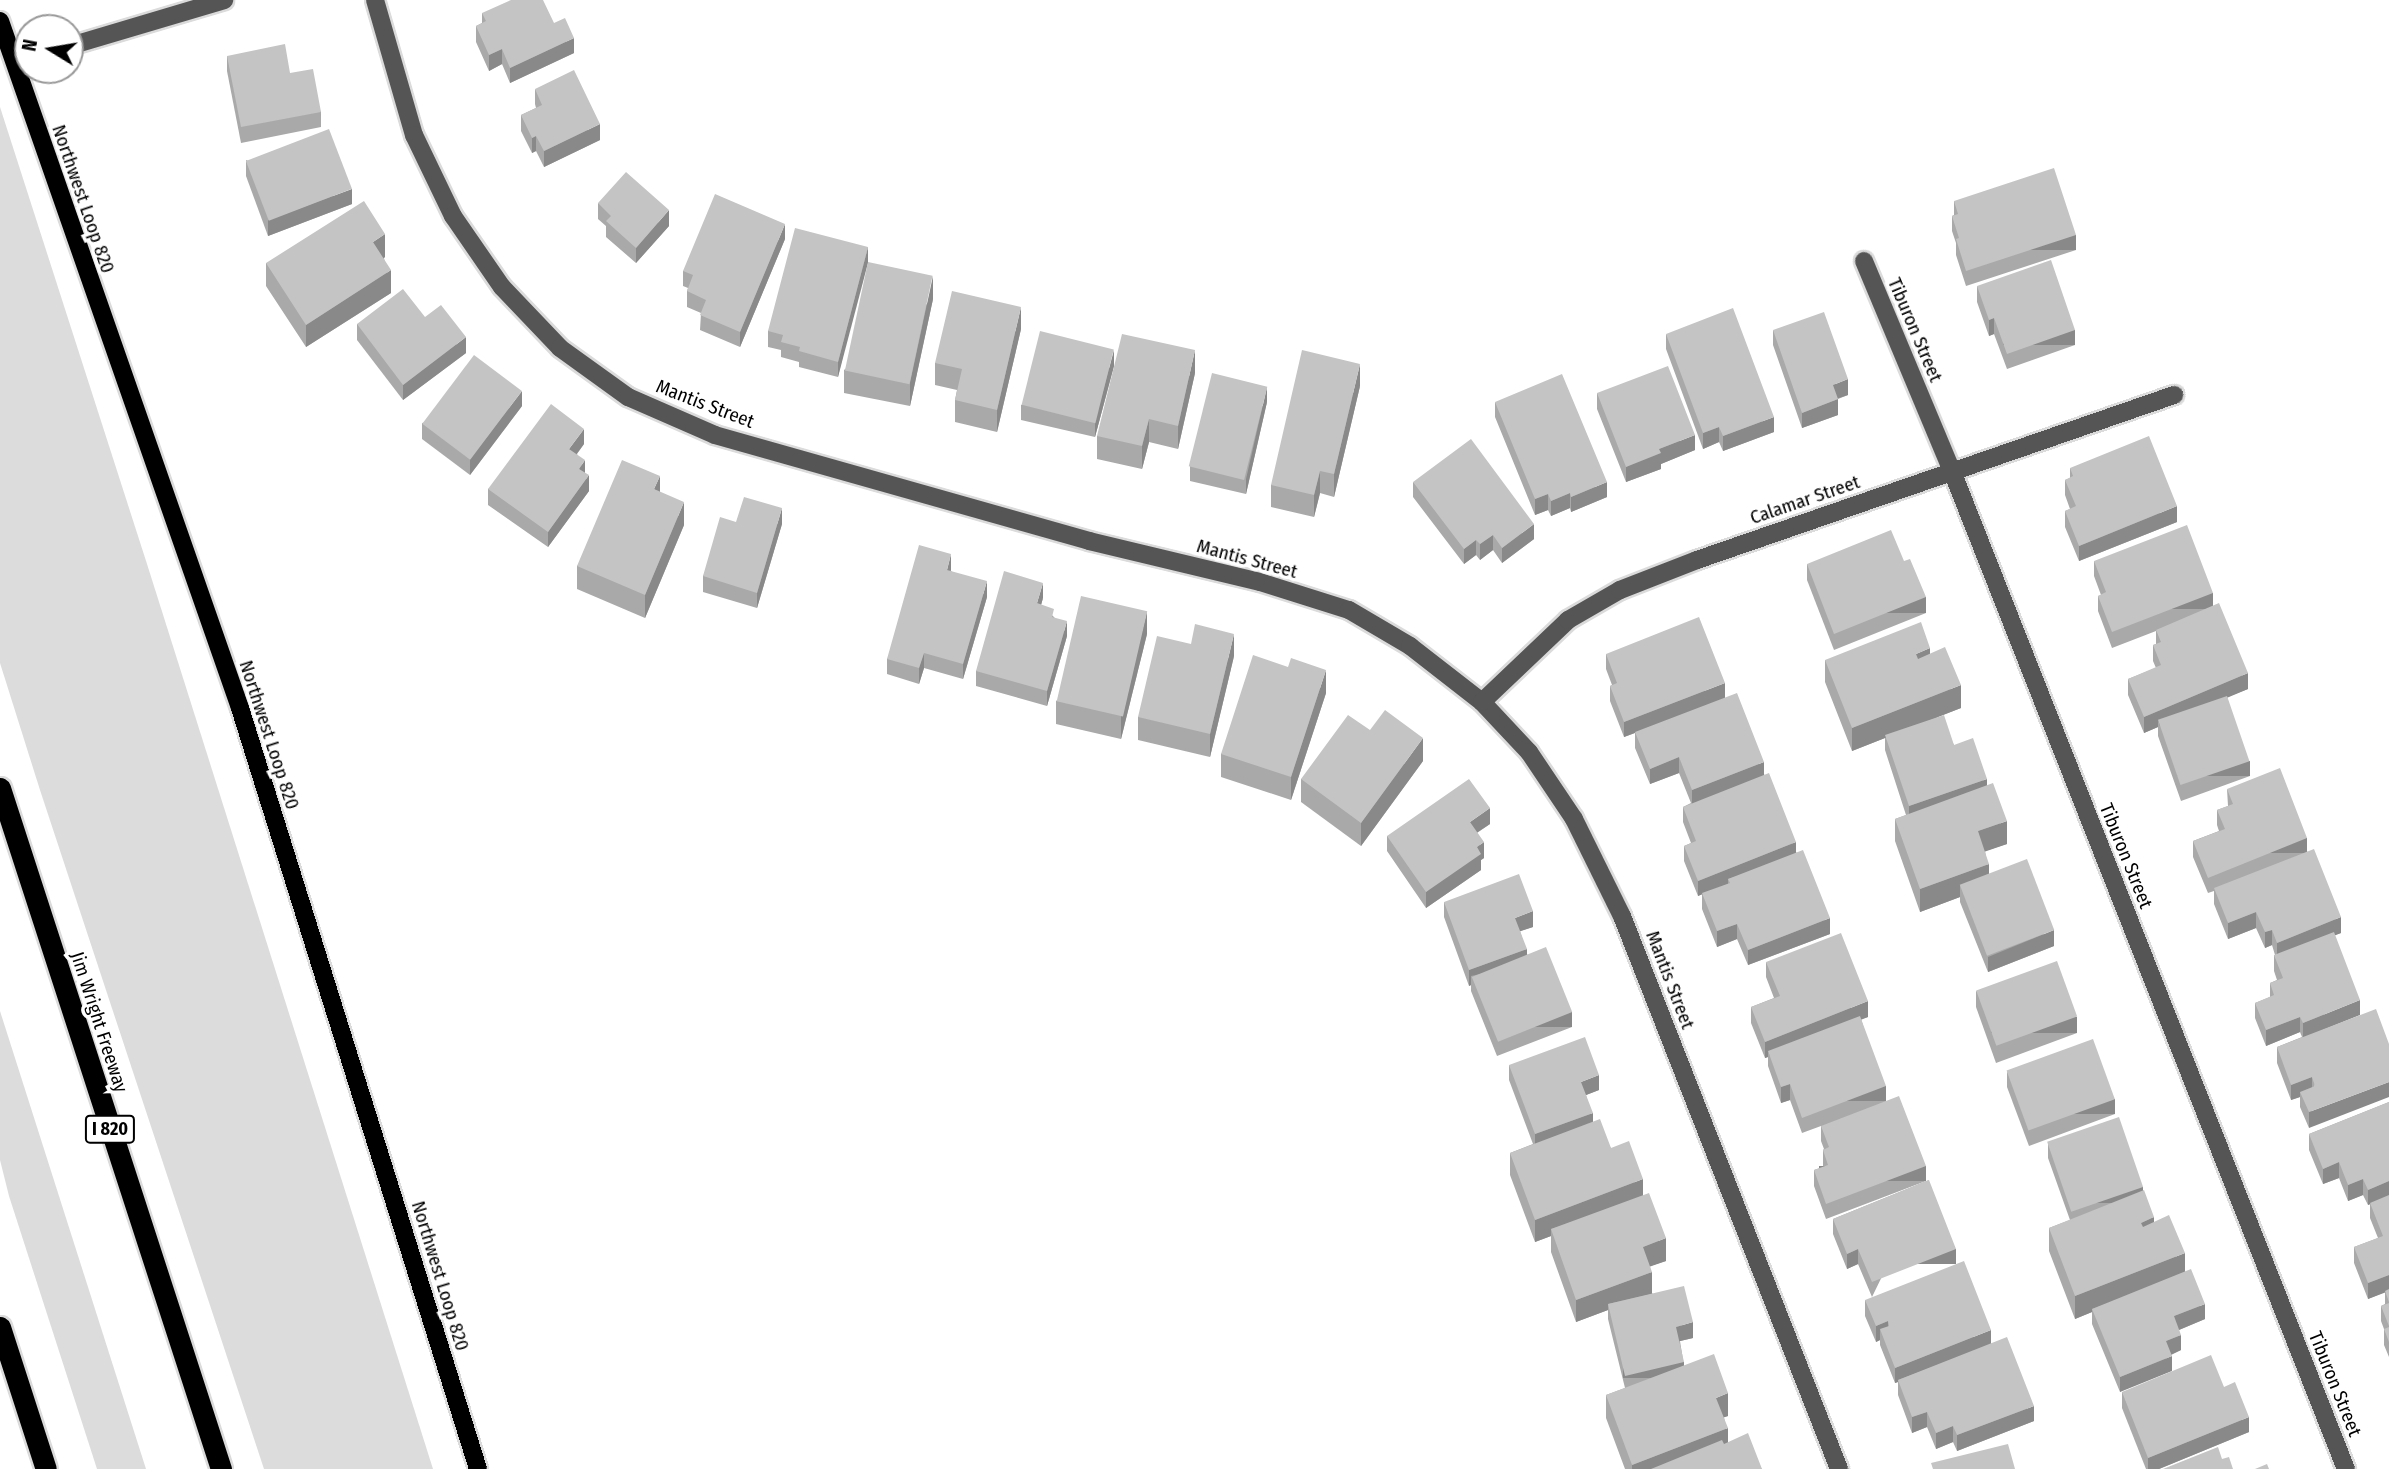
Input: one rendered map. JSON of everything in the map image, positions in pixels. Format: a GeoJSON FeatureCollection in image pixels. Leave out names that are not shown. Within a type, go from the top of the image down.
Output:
{"type":"FeatureCollection","features":[{"type":"Feature","properties":{"kind":"highway","name":"Jim Wright Freeway"},"geometry":{"type":"LineString","coordinates":[[0,788],[221,1469]]}},
{"type":"Feature","properties":{"kind":"highway"},"geometry":{"type":"LineString","coordinates":[[0,1327],[46,1469]]}},
{"type":"Feature","properties":{"kind":"main road","name":"Northwest Loop 820"},"geometry":{"type":"LineString","coordinates":[[0,21],[14,49]]}},
{"type":"Feature","properties":{"kind":"main road","name":"Northwest Loop 820"},"geometry":{"type":"LineString","coordinates":[[28,84],[240,708],[478,1469]]}},
{"type":"Feature","properties":{"kind":"street"},"geometry":{"type":"LineString","coordinates":[[84,42],[224,0]]}},
{"type":"Feature","properties":{"kind":"street","name":"Mantis Street"},"geometry":{"type":"LineString","coordinates":[[375,0],[414,135],[453,216],[510,296],[560,348],[628,397],[715,435],[1089,541],[1260,582],[1349,610],[1410,646],[1482,702],[1529,752],[1574,819],[1622,916],[1839,1469]]}},
{"type":"Feature","properties":{"kind":"street","name":"Tiburon Street"},"geometry":{"type":"LineString","coordinates":[[1864,261],[1952,471],[2346,1469]]}},
{"type":"Feature","properties":{"kind":"street","name":"Calamar Street"},"geometry":{"type":"LineString","coordinates":[[1482,702],[1568,620],[1620,590],[1697,559],[2174,395]]}},
{"type":"Feature","properties":{"kind":"shaded area"},"geometry":{"type":"Polygon","coordinates":[[[0,107],[433,1469],[264,1469],[40,790],[0,663],[0,107]]]}},
{"type":"Feature","properties":{"kind":"shaded area"},"geometry":{"type":"Polygon","coordinates":[[[0,1011],[146,1469],[97,1469],[9,1196],[0,1160],[0,1011]]]}},
{"type":"Feature","properties":{"kind":"building"},"geometry":{"type":"Polygon","coordinates":[[[511,0],[543,0],[554,23],[565,18],[574,38],[510,68],[502,49],[489,55],[476,26],[486,21],[482,13],[511,0]]]}},
{"type":"Feature","properties":{"kind":"building"},"geometry":{"type":"Polygon","coordinates":[[[285,44],[290,73],[313,69],[321,112],[241,127],[227,56],[285,44]]]}},
{"type":"Feature","properties":{"kind":"building"},"geometry":{"type":"Polygon","coordinates":[[[574,70],[600,124],[544,151],[536,136],[532,138],[521,115],[542,105],[535,89],[574,70]]]}},
{"type":"Feature","properties":{"kind":"building"},"geometry":{"type":"Polygon","coordinates":[[[329,129],[352,189],[269,221],[246,161],[329,129]]]}},
{"type":"Feature","properties":{"kind":"building"},"geometry":{"type":"Polygon","coordinates":[[[2054,168],[2076,235],[1966,271],[1952,216],[1958,214],[1954,201],[2054,168]]]}},
{"type":"Feature","properties":{"kind":"building"},"geometry":{"type":"Polygon","coordinates":[[[626,172],[669,210],[636,248],[606,221],[611,216],[598,203],[626,172]]]}},
{"type":"Feature","properties":{"kind":"building"},"geometry":{"type":"Polygon","coordinates":[[[715,194],[785,224],[740,332],[700,315],[706,300],[687,291],[693,275],[683,271],[715,194]]]}},
{"type":"Feature","properties":{"kind":"building"},"geometry":{"type":"Polygon","coordinates":[[[364,201],[385,234],[373,242],[391,270],[306,325],[266,263],[364,201]]]}},
{"type":"Feature","properties":{"kind":"building"},"geometry":{"type":"Polygon","coordinates":[[[795,228],[868,247],[838,362],[799,351],[800,347],[781,342],[783,335],[768,331],[795,228]]]}},
{"type":"Feature","properties":{"kind":"building"},"geometry":{"type":"Polygon","coordinates":[[[2051,260],[2075,330],[2007,354],[1994,318],[1989,320],[1977,286],[2051,260]]]}},
{"type":"Feature","properties":{"kind":"building"},"geometry":{"type":"Polygon","coordinates":[[[868,262],[933,276],[909,384],[845,371],[868,262]]]}},
{"type":"Feature","properties":{"kind":"building"},"geometry":{"type":"Polygon","coordinates":[[[403,289],[425,317],[441,305],[466,337],[403,385],[357,324],[403,289]]]}},
{"type":"Feature","properties":{"kind":"building"},"geometry":{"type":"Polygon","coordinates":[[[952,291],[1021,307],[997,410],[955,400],[962,369],[935,363],[952,291]]]}},
{"type":"Feature","properties":{"kind":"building"},"geometry":{"type":"Polygon","coordinates":[[[1733,308],[1774,417],[1723,436],[1719,427],[1703,433],[1666,334],[1733,308]]]}},
{"type":"Feature","properties":{"kind":"building"},"geometry":{"type":"Polygon","coordinates":[[[1824,312],[1848,379],[1833,385],[1838,399],[1802,413],[1773,330],[1824,312]]]}},
{"type":"Feature","properties":{"kind":"building"},"geometry":{"type":"Polygon","coordinates":[[[1040,331],[1114,349],[1095,423],[1022,405],[1040,331]]]}},
{"type":"Feature","properties":{"kind":"building"},"geometry":{"type":"Polygon","coordinates":[[[1122,334],[1195,350],[1178,426],[1149,419],[1142,446],[1097,436],[1122,334]]]}},
{"type":"Feature","properties":{"kind":"building"},"geometry":{"type":"Polygon","coordinates":[[[1302,350],[1360,364],[1334,474],[1320,471],[1314,495],[1271,485],[1302,350]]]}},
{"type":"Feature","properties":{"kind":"building"},"geometry":{"type":"Polygon","coordinates":[[[474,355],[522,391],[470,460],[422,424],[474,355]]]}},
{"type":"Feature","properties":{"kind":"building"},"geometry":{"type":"Polygon","coordinates":[[[1668,366],[1695,435],[1659,449],[1661,453],[1626,467],[1597,393],[1668,366]]]}},
{"type":"Feature","properties":{"kind":"building"},"geometry":{"type":"Polygon","coordinates":[[[1212,373],[1267,387],[1244,480],[1189,466],[1212,373]]]}},
{"type":"Feature","properties":{"kind":"building"},"geometry":{"type":"Polygon","coordinates":[[[1562,374],[1607,482],[1571,497],[1570,493],[1551,501],[1548,494],[1535,499],[1495,402],[1562,374]]]}},
{"type":"Feature","properties":{"kind":"building"},"geometry":{"type":"Polygon","coordinates":[[[551,404],[584,429],[569,449],[585,460],[579,469],[589,475],[548,532],[488,489],[551,404]]]}},
{"type":"Feature","properties":{"kind":"building"},"geometry":{"type":"Polygon","coordinates":[[[2149,436],[2177,506],[2079,546],[2065,511],[2076,506],[2065,480],[2073,476],[2070,468],[2149,436]]]}},
{"type":"Feature","properties":{"kind":"building"},"geometry":{"type":"Polygon","coordinates":[[[1471,439],[1534,524],[1502,548],[1493,535],[1480,544],[1476,540],[1464,549],[1413,482],[1471,439]]]}},
{"type":"Feature","properties":{"kind":"building"},"geometry":{"type":"Polygon","coordinates":[[[622,460],[660,476],[654,489],[684,502],[645,595],[577,566],[622,460]]]}},
{"type":"Feature","properties":{"kind":"building"},"geometry":{"type":"Polygon","coordinates":[[[744,497],[782,508],[757,593],[703,576],[720,517],[736,522],[744,497]]]}},
{"type":"Feature","properties":{"kind":"building"},"geometry":{"type":"Polygon","coordinates":[[[2187,525],[2213,593],[2112,632],[2098,596],[2106,592],[2094,561],[2187,525]]]}},
{"type":"Feature","properties":{"kind":"building"},"geometry":{"type":"Polygon","coordinates":[[[1891,530],[1904,561],[1910,559],[1926,597],[1834,634],[1807,564],[1891,530]]]}},
{"type":"Feature","properties":{"kind":"building"},"geometry":{"type":"Polygon","coordinates":[[[919,545],[951,554],[947,570],[987,581],[963,664],[924,653],[919,668],[887,659],[919,545]]]}},
{"type":"Feature","properties":{"kind":"building"},"geometry":{"type":"Polygon","coordinates":[[[1004,571],[1043,583],[1037,603],[1054,609],[1052,617],[1067,621],[1047,691],[976,671],[1004,571]]]}},
{"type":"Feature","properties":{"kind":"building"},"geometry":{"type":"Polygon","coordinates":[[[1081,596],[1147,611],[1123,717],[1057,701],[1081,596]]]}},
{"type":"Feature","properties":{"kind":"building"},"geometry":{"type":"Polygon","coordinates":[[[2219,603],[2248,673],[2144,717],[2128,679],[2161,665],[2153,645],[2161,642],[2156,630],[2219,603]]]}},
{"type":"Feature","properties":{"kind":"building"},"geometry":{"type":"Polygon","coordinates":[[[1699,617],[1725,683],[1624,722],[1610,686],[1617,683],[1606,654],[1699,617]]]}},
{"type":"Feature","properties":{"kind":"building"},"geometry":{"type":"Polygon","coordinates":[[[1921,622],[1930,648],[1916,654],[1918,659],[1945,647],[1961,685],[1852,728],[1825,660],[1921,622]]]}},
{"type":"Feature","properties":{"kind":"building"},"geometry":{"type":"Polygon","coordinates":[[[1195,624],[1234,634],[1210,734],[1138,717],[1157,636],[1191,644],[1195,624]]]}},
{"type":"Feature","properties":{"kind":"building"},"geometry":{"type":"Polygon","coordinates":[[[1253,655],[1288,667],[1291,658],[1326,670],[1291,777],[1221,754],[1253,655]]]}},
{"type":"Feature","properties":{"kind":"building"},"geometry":{"type":"Polygon","coordinates":[[[1737,693],[1764,762],[1692,790],[1679,757],[1650,769],[1635,732],[1737,693]]]}},
{"type":"Feature","properties":{"kind":"building"},"geometry":{"type":"Polygon","coordinates":[[[2227,696],[2249,761],[2180,785],[2158,720],[2227,696]]]}},
{"type":"Feature","properties":{"kind":"building"},"geometry":{"type":"Polygon","coordinates":[[[1385,710],[1423,738],[1361,823],[1301,779],[1348,715],[1370,730],[1385,710]]]}},
{"type":"Feature","properties":{"kind":"building"},"geometry":{"type":"Polygon","coordinates":[[[1944,715],[1954,745],[1973,738],[1987,779],[1909,806],[1885,735],[1944,715]]]}},
{"type":"Feature","properties":{"kind":"building"},"geometry":{"type":"Polygon","coordinates":[[[2280,768],[2307,838],[2208,878],[2193,841],[2225,829],[2217,810],[2233,804],[2227,789],[2280,768]]]}},
{"type":"Feature","properties":{"kind":"building"},"geometry":{"type":"Polygon","coordinates":[[[1769,773],[1796,842],[1698,881],[1684,846],[1696,841],[1683,807],[1769,773]]]}},
{"type":"Feature","properties":{"kind":"building"},"geometry":{"type":"Polygon","coordinates":[[[1469,779],[1490,808],[1470,822],[1484,842],[1477,847],[1481,854],[1426,892],[1387,836],[1469,779]]]}},
{"type":"Feature","properties":{"kind":"building"},"geometry":{"type":"Polygon","coordinates":[[[1993,783],[2007,821],[1978,831],[1989,864],[1920,889],[1895,819],[1993,783]]]}},
{"type":"Feature","properties":{"kind":"building"},"geometry":{"type":"Polygon","coordinates":[[[2314,849],[2341,917],[2277,943],[2272,930],[2265,932],[2256,912],[2228,923],[2214,888],[2314,849]]]}},
{"type":"Feature","properties":{"kind":"building"},"geometry":{"type":"Polygon","coordinates":[[[1803,850],[1830,918],[1748,950],[1737,924],[1717,931],[1702,893],[1730,883],[1728,879],[1803,850]]]}},
{"type":"Feature","properties":{"kind":"building"},"geometry":{"type":"Polygon","coordinates":[[[2027,859],[2054,930],[1987,956],[1960,885],[2027,859]]]}},
{"type":"Feature","properties":{"kind":"building"},"geometry":{"type":"Polygon","coordinates":[[[1519,874],[1533,911],[1515,918],[1527,949],[1469,970],[1444,902],[1519,874]]]}},
{"type":"Feature","properties":{"kind":"building"},"geometry":{"type":"Polygon","coordinates":[[[2334,932],[2360,1000],[2303,1023],[2300,1017],[2266,1030],[2255,1003],[2274,995],[2270,983],[2283,978],[2274,955],[2334,932]]]}},
{"type":"Feature","properties":{"kind":"building"},"geometry":{"type":"Polygon","coordinates":[[[1841,933],[1868,1001],[1765,1042],[1751,1007],[1780,996],[1766,962],[1841,933]]]}},
{"type":"Feature","properties":{"kind":"building"},"geometry":{"type":"Polygon","coordinates":[[[1546,947],[1572,1012],[1498,1042],[1472,977],[1546,947]]]}},
{"type":"Feature","properties":{"kind":"building"},"geometry":{"type":"Polygon","coordinates":[[[2057,961],[2077,1016],[1996,1046],[1976,990],[2057,961]]]}},
{"type":"Feature","properties":{"kind":"building"},"geometry":{"type":"Polygon","coordinates":[[[2376,1009],[2389,1044],[2389,1082],[2309,1112],[2300,1092],[2315,1086],[2312,1077],[2291,1085],[2277,1047],[2376,1009]]]}},
{"type":"Feature","properties":{"kind":"building"},"geometry":{"type":"Polygon","coordinates":[[[1860,1016],[1886,1086],[1802,1118],[1790,1084],[1781,1087],[1768,1051],[1860,1016]]]}},
{"type":"Feature","properties":{"kind":"building"},"geometry":{"type":"Polygon","coordinates":[[[1585,1037],[1599,1075],[1581,1082],[1593,1113],[1535,1134],[1509,1065],[1585,1037]]]}},
{"type":"Feature","properties":{"kind":"building"},"geometry":{"type":"Polygon","coordinates":[[[2093,1039],[2115,1099],[2028,1131],[2007,1070],[2093,1039]]]}},
{"type":"Feature","properties":{"kind":"building"},"geometry":{"type":"Polygon","coordinates":[[[1899,1096],[1926,1166],[1826,1204],[1814,1170],[1828,1165],[1823,1150],[1829,1147],[1821,1126],[1899,1096]]]}},
{"type":"Feature","properties":{"kind":"building"},"geometry":{"type":"Polygon","coordinates":[[[2389,1102],[2389,1181],[2368,1190],[2363,1179],[2348,1185],[2339,1162],[2323,1169],[2309,1134],[2389,1102]]]}},
{"type":"Feature","properties":{"kind":"building"},"geometry":{"type":"Polygon","coordinates":[[[2119,1117],[2143,1187],[2071,1212],[2047,1142],[2119,1117]]]}},
{"type":"Feature","properties":{"kind":"building"},"geometry":{"type":"Polygon","coordinates":[[[1600,1119],[1611,1148],[1629,1141],[1643,1179],[1535,1220],[1510,1153],[1600,1119]]]}},
{"type":"Feature","properties":{"kind":"building"},"geometry":{"type":"Polygon","coordinates":[[[1929,1180],[1956,1249],[1872,1282],[1858,1249],[1847,1254],[1833,1219],[1929,1180]]]}},
{"type":"Feature","properties":{"kind":"building"},"geometry":{"type":"Polygon","coordinates":[[[2144,1190],[2154,1217],[2141,1223],[2143,1227],[2169,1215],[2185,1253],[2075,1296],[2049,1228],[2144,1190]]]}},
{"type":"Feature","properties":{"kind":"building"},"geometry":{"type":"Polygon","coordinates":[[[1649,1193],[1666,1238],[1643,1247],[1652,1272],[1576,1300],[1551,1229],[1649,1193]]]}},
{"type":"Feature","properties":{"kind":"building"},"geometry":{"type":"Polygon","coordinates":[[[2389,1195],[2389,1275],[2368,1283],[2354,1247],[2383,1236],[2370,1203],[2389,1195]]]}},
{"type":"Feature","properties":{"kind":"building"},"geometry":{"type":"Polygon","coordinates":[[[1964,1261],[1991,1330],[1895,1368],[1880,1329],[1889,1326],[1888,1321],[1876,1326],[1865,1300],[1964,1261]]]}},
{"type":"Feature","properties":{"kind":"building"},"geometry":{"type":"Polygon","coordinates":[[[2191,1269],[2205,1304],[2174,1316],[2181,1335],[2166,1341],[2172,1356],[2120,1377],[2092,1309],[2191,1269]]]}},
{"type":"Feature","properties":{"kind":"building"},"geometry":{"type":"Polygon","coordinates":[[[1684,1286],[1693,1322],[1676,1327],[1684,1362],[1625,1376],[1608,1304],[1684,1286]]]}},
{"type":"Feature","properties":{"kind":"building"},"geometry":{"type":"Polygon","coordinates":[[[2389,1303],[2389,1326],[2381,1306],[2389,1303]]]}},
{"type":"Feature","properties":{"kind":"building"},"geometry":{"type":"Polygon","coordinates":[[[2389,1327],[2389,1342],[2384,1329],[2389,1327]]]}},
{"type":"Feature","properties":{"kind":"building"},"geometry":{"type":"Polygon","coordinates":[[[2007,1337],[2034,1406],[1957,1435],[1953,1426],[1936,1433],[1927,1412],[1912,1417],[1898,1380],[2007,1337]]]}},
{"type":"Feature","properties":{"kind":"building"},"geometry":{"type":"Polygon","coordinates":[[[1714,1354],[1728,1393],[1716,1398],[1728,1428],[1632,1465],[1606,1395],[1714,1354]]]}},
{"type":"Feature","properties":{"kind":"building"},"geometry":{"type":"Polygon","coordinates":[[[2211,1355],[2224,1387],[2235,1382],[2249,1417],[2148,1458],[2122,1392],[2211,1355]]]}},
{"type":"Feature","properties":{"kind":"building"},"geometry":{"type":"Polygon","coordinates":[[[1748,1433],[1762,1469],[1651,1469],[1722,1440],[1724,1444],[1748,1433]]]}},
{"type":"Feature","properties":{"kind":"building"},"geometry":{"type":"Polygon","coordinates":[[[2008,1444],[2015,1469],[1933,1469],[1931,1463],[2008,1444]]]}},
{"type":"Feature","properties":{"kind":"building"},"geometry":{"type":"Polygon","coordinates":[[[2218,1447],[2222,1459],[2229,1457],[2233,1469],[2163,1469],[2218,1447]]]}},
{"type":"Feature","properties":{"kind":"building"},"geometry":{"type":"Polygon","coordinates":[[[2267,1464],[2269,1469],[2255,1469],[2267,1464]]]}}]}
